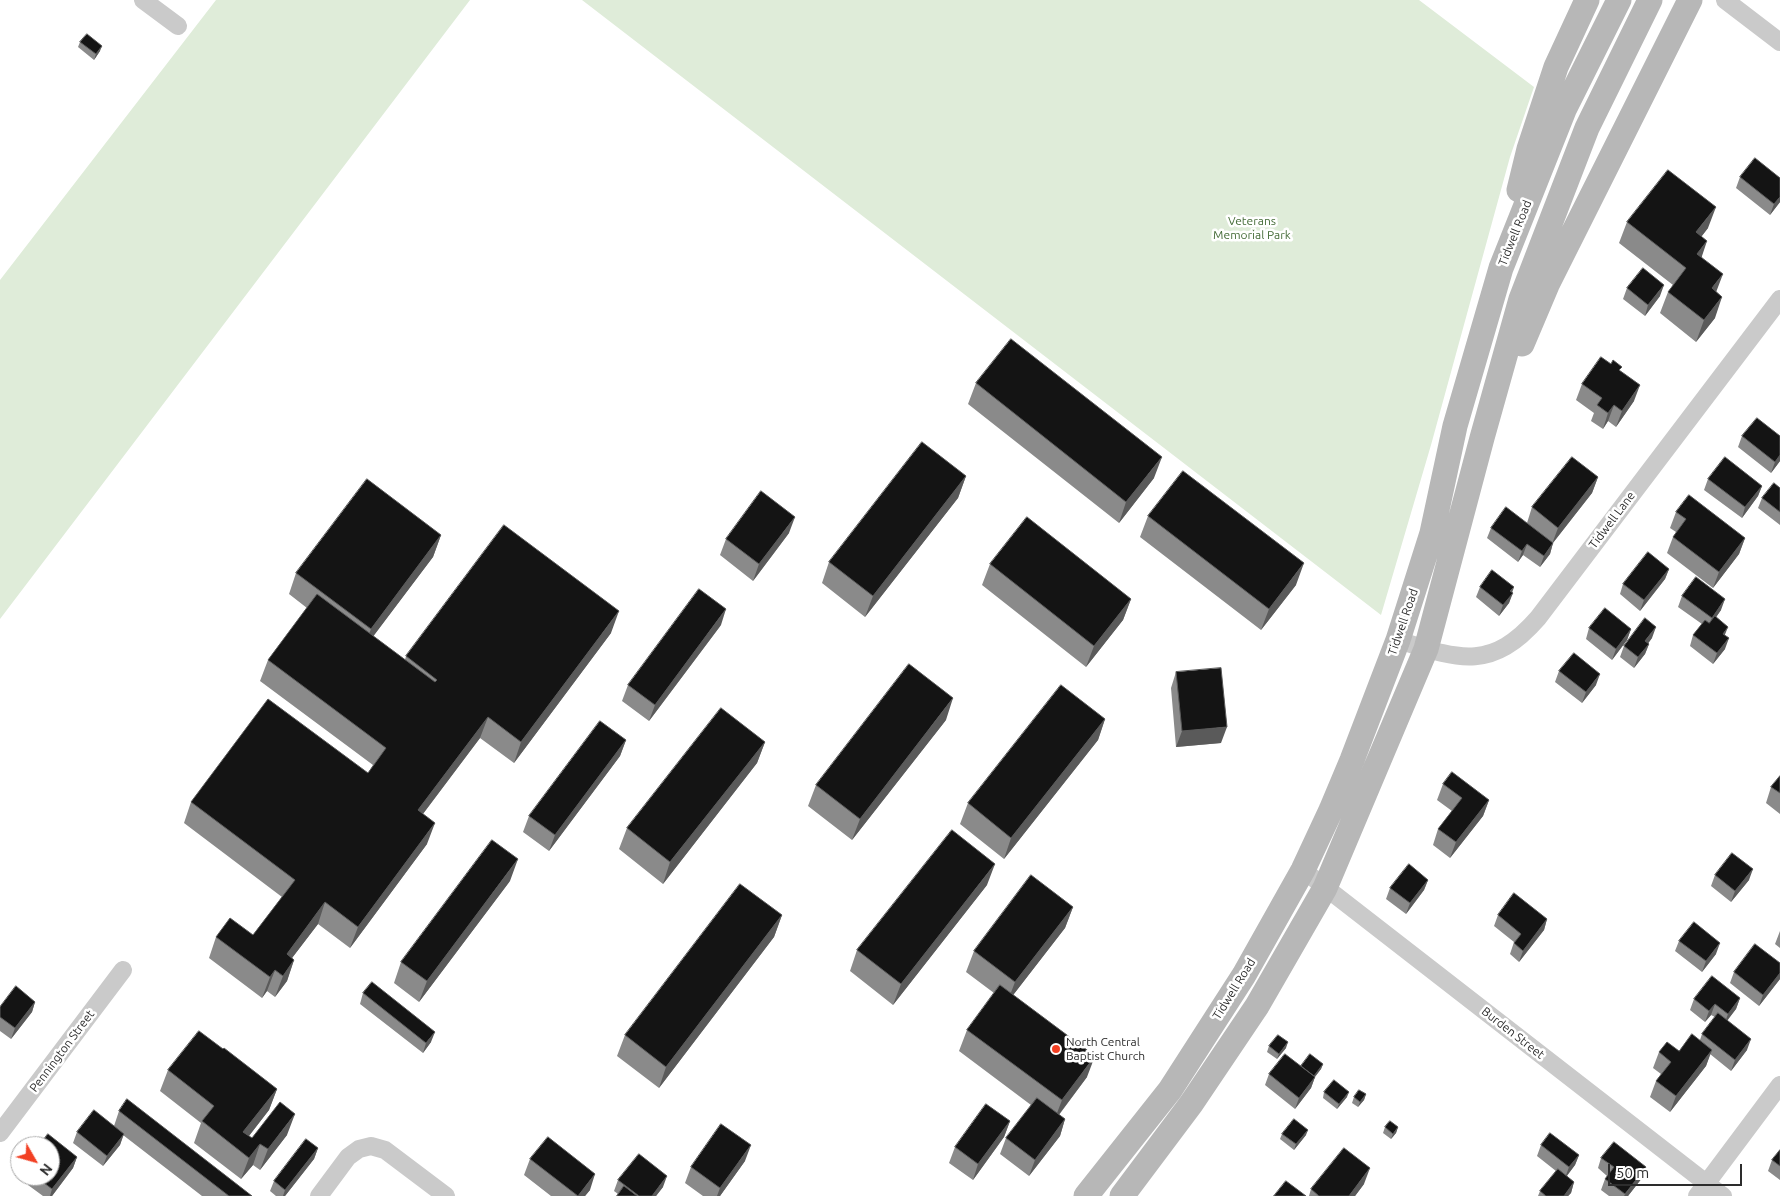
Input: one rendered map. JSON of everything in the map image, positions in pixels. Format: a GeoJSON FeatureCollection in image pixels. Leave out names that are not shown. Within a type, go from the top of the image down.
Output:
{"type":"FeatureCollection","features":[{"type":"Feature","properties":{"kind":"main road"},"geometry":{"type":"LineString","coordinates":[[1501,268],[1528,149],[1556,67],[1587,0]]}},
{"type":"Feature","properties":{"kind":"main road","name":"Tidwell Road"},"geometry":{"type":"LineString","coordinates":[[1086,1196],[1170,1090],[1244,975],[1303,870],[1352,760],[1398,640],[1432,534],[1455,426],[1501,268],[1564,110],[1619,0]]}},
{"type":"Feature","properties":{"kind":"main road"},"geometry":{"type":"LineString","coordinates":[[1122,1196],[1191,1104],[1257,1006],[1325,888],[1426,649],[1482,438],[1524,290],[1587,128],[1650,0]]}},
{"type":"Feature","properties":{"kind":"main road"},"geometry":{"type":"LineString","coordinates":[[1482,438],[1547,285],[1690,0]]}},
{"type":"Feature","properties":{"kind":"main road"},"geometry":{"type":"LineString","coordinates":[[1170,1090],[1191,1104]]}},
{"type":"Feature","properties":{"kind":"street"},"geometry":{"type":"LineString","coordinates":[[143,0],[178,26]]}},
{"type":"Feature","properties":{"kind":"street"},"geometry":{"type":"LineString","coordinates":[[1725,0],[1780,42]]}},
{"type":"Feature","properties":{"kind":"street","name":"Tidwell Lane"},"geometry":{"type":"LineString","coordinates":[[1398,640],[1426,649],[1456,656],[1470,657],[1484,655],[1510,644],[1530,627],[1780,299]]}},
{"type":"Feature","properties":{"kind":"street","name":"Burden Street"},"geometry":{"type":"LineString","coordinates":[[1303,870],[1701,1190],[1723,1196]]}},
{"type":"Feature","properties":{"kind":"street","name":"Pennington Street"},"geometry":{"type":"LineString","coordinates":[[0,1133],[123,970]]}},
{"type":"Feature","properties":{"kind":"street"},"geometry":{"type":"LineString","coordinates":[[1701,1190],[1780,1085]]}},
{"type":"Feature","properties":{"kind":"street"},"geometry":{"type":"LineString","coordinates":[[319,1196],[348,1157],[359,1149],[371,1146],[385,1150],[446,1196]]}},
{"type":"Feature","properties":{"kind":"green space"},"geometry":{"type":"Polygon","coordinates":[[[216,0],[470,0],[0,619],[0,280],[216,0]]]}},
{"type":"Feature","properties":{"kind":"green space","name":"Veterans Memorial Park"},"geometry":{"type":"Polygon","coordinates":[[[582,0],[1419,0],[1534,87],[1510,157],[1431,445],[1381,615],[582,0]]]}},
{"type":"Feature","properties":{"kind":"building"},"geometry":{"type":"Polygon","coordinates":[[[87,34],[102,46],[96,54],[80,42],[87,34]]]}},
{"type":"Feature","properties":{"kind":"building"},"geometry":{"type":"Polygon","coordinates":[[[1755,158],[1780,178],[1780,197],[1774,204],[1740,177],[1755,158]]]}},
{"type":"Feature","properties":{"kind":"building"},"geometry":{"type":"Polygon","coordinates":[[[1668,170],[1716,207],[1696,232],[1707,241],[1697,254],[1723,274],[1712,288],[1722,297],[1704,320],[1668,292],[1686,268],[1627,222],[1668,170]]]}},
{"type":"Feature","properties":{"kind":"building"},"geometry":{"type":"Polygon","coordinates":[[[1643,268],[1664,285],[1648,305],[1627,288],[1643,268]]]}},
{"type":"Feature","properties":{"kind":"building"},"geometry":{"type":"Polygon","coordinates":[[[1011,339],[1162,457],[1126,502],[976,383],[1011,339]]]}},
{"type":"Feature","properties":{"kind":"building"},"geometry":{"type":"Polygon","coordinates":[[[1601,357],[1611,364],[1613,360],[1622,367],[1619,370],[1640,385],[1622,411],[1614,405],[1608,413],[1597,405],[1602,398],[1582,384],[1601,357]]]}},
{"type":"Feature","properties":{"kind":"building"},"geometry":{"type":"Polygon","coordinates":[[[1757,418],[1780,436],[1780,455],[1775,462],[1742,436],[1757,418]]]}},
{"type":"Feature","properties":{"kind":"building"},"geometry":{"type":"Polygon","coordinates":[[[922,442],[966,476],[873,596],[829,562],[922,442]]]}},
{"type":"Feature","properties":{"kind":"building"},"geometry":{"type":"Polygon","coordinates":[[[1572,457],[1598,477],[1558,528],[1532,507],[1572,457]]]}},
{"type":"Feature","properties":{"kind":"building"},"geometry":{"type":"Polygon","coordinates":[[[1725,457],[1762,486],[1745,507],[1708,479],[1725,457]]]}},
{"type":"Feature","properties":{"kind":"building"},"geometry":{"type":"Polygon","coordinates":[[[1183,471],[1304,563],[1269,609],[1148,516],[1183,471]]]}},
{"type":"Feature","properties":{"kind":"building"},"geometry":{"type":"Polygon","coordinates":[[[367,479],[441,535],[371,629],[296,573],[367,479]]]}},
{"type":"Feature","properties":{"kind":"building"},"geometry":{"type":"Polygon","coordinates":[[[1774,483],[1780,488],[1780,512],[1762,498],[1774,483]]]}},
{"type":"Feature","properties":{"kind":"building"},"geometry":{"type":"Polygon","coordinates":[[[761,491],[795,517],[759,564],[726,539],[761,491]]]}},
{"type":"Feature","properties":{"kind":"building"},"geometry":{"type":"Polygon","coordinates":[[[1689,495],[1745,538],[1719,572],[1673,537],[1686,519],[1676,512],[1689,495]]]}},
{"type":"Feature","properties":{"kind":"building"},"geometry":{"type":"Polygon","coordinates":[[[1506,507],[1553,543],[1544,556],[1527,544],[1522,551],[1491,528],[1506,507]]]}},
{"type":"Feature","properties":{"kind":"building"},"geometry":{"type":"Polygon","coordinates":[[[1027,517],[1131,599],[1094,646],[990,564],[1027,517]]]}},
{"type":"Feature","properties":{"kind":"building"},"geometry":{"type":"Polygon","coordinates":[[[504,525],[619,611],[521,742],[488,717],[418,810],[435,823],[358,927],[325,902],[287,954],[294,960],[283,976],[275,970],[270,977],[216,937],[230,918],[253,935],[295,880],[191,802],[268,699],[368,773],[386,748],[268,660],[317,594],[435,682],[437,680],[406,656],[504,525]]]}},
{"type":"Feature","properties":{"kind":"building"},"geometry":{"type":"Polygon","coordinates":[[[1648,552],[1669,569],[1644,600],[1623,584],[1648,552]]]}},
{"type":"Feature","properties":{"kind":"building"},"geometry":{"type":"Polygon","coordinates":[[[1492,570],[1514,587],[1510,591],[1513,593],[1503,605],[1480,587],[1492,570]]]}},
{"type":"Feature","properties":{"kind":"building"},"geometry":{"type":"Polygon","coordinates":[[[1696,577],[1725,599],[1712,618],[1682,596],[1696,577]]]}},
{"type":"Feature","properties":{"kind":"building"},"geometry":{"type":"Polygon","coordinates":[[[699,589],[726,609],[655,705],[628,685],[699,589]]]}},
{"type":"Feature","properties":{"kind":"building"},"geometry":{"type":"Polygon","coordinates":[[[1605,608],[1631,629],[1616,649],[1589,628],[1605,608]]]}},
{"type":"Feature","properties":{"kind":"building"},"geometry":{"type":"Polygon","coordinates":[[[1715,616],[1728,627],[1723,634],[1729,638],[1717,653],[1693,635],[1705,620],[1709,623],[1715,616]]]}},
{"type":"Feature","properties":{"kind":"building"},"geometry":{"type":"Polygon","coordinates":[[[1645,618],[1656,627],[1645,641],[1649,644],[1638,657],[1624,646],[1645,618]]]}},
{"type":"Feature","properties":{"kind":"building"},"geometry":{"type":"Polygon","coordinates":[[[1574,653],[1600,674],[1586,692],[1559,671],[1574,653]]]}},
{"type":"Feature","properties":{"kind":"building"},"geometry":{"type":"Polygon","coordinates":[[[909,664],[953,698],[860,819],[816,785],[909,664]]]}},
{"type":"Feature","properties":{"kind":"building"},"geometry":{"type":"Polygon","coordinates":[[[1221,668],[1227,727],[1182,731],[1176,672],[1221,668]]]}},
{"type":"Feature","properties":{"kind":"building"},"geometry":{"type":"Polygon","coordinates":[[[1061,685],[1105,719],[1011,838],[968,803],[1061,685]]]}},
{"type":"Feature","properties":{"kind":"building"},"geometry":{"type":"Polygon","coordinates":[[[721,708],[765,742],[670,862],[627,828],[721,708]]]}},
{"type":"Feature","properties":{"kind":"building"},"geometry":{"type":"Polygon","coordinates":[[[600,721],[626,740],[555,835],[529,816],[600,721]]]}},
{"type":"Feature","properties":{"kind":"building"},"geometry":{"type":"Polygon","coordinates":[[[1452,772],[1489,800],[1456,842],[1438,829],[1462,798],[1443,784],[1452,772]]]}},
{"type":"Feature","properties":{"kind":"building"},"geometry":{"type":"Polygon","coordinates":[[[1780,776],[1780,793],[1771,787],[1780,776]]]}},
{"type":"Feature","properties":{"kind":"building"},"geometry":{"type":"Polygon","coordinates":[[[952,830],[995,864],[901,984],[857,950],[952,830]]]}},
{"type":"Feature","properties":{"kind":"building"},"geometry":{"type":"Polygon","coordinates":[[[492,840],[518,859],[427,981],[401,962],[492,840]]]}},
{"type":"Feature","properties":{"kind":"building"},"geometry":{"type":"Polygon","coordinates":[[[1732,853],[1753,869],[1735,891],[1715,875],[1732,853]]]}},
{"type":"Feature","properties":{"kind":"building"},"geometry":{"type":"Polygon","coordinates":[[[1409,864],[1428,880],[1410,903],[1390,888],[1409,864]]]}},
{"type":"Feature","properties":{"kind":"building"},"geometry":{"type":"Polygon","coordinates":[[[1031,875],[1073,907],[1015,982],[974,951],[1031,875]]]}},
{"type":"Feature","properties":{"kind":"building"},"geometry":{"type":"Polygon","coordinates":[[[740,884],[782,915],[666,1067],[625,1035],[740,884]]]}},
{"type":"Feature","properties":{"kind":"building"},"geometry":{"type":"Polygon","coordinates":[[[1514,893],[1547,919],[1523,951],[1514,943],[1521,934],[1498,915],[1514,893]]]}},
{"type":"Feature","properties":{"kind":"building"},"geometry":{"type":"Polygon","coordinates":[[[1694,922],[1720,943],[1706,961],[1679,941],[1694,922]]]}},
{"type":"Feature","properties":{"kind":"building"},"geometry":{"type":"Polygon","coordinates":[[[1755,944],[1780,963],[1780,973],[1763,995],[1734,972],[1755,944]]]}},
{"type":"Feature","properties":{"kind":"building"},"geometry":{"type":"Polygon","coordinates":[[[1712,976],[1740,998],[1728,1014],[1715,1004],[1709,1011],[1694,999],[1712,976]]]}},
{"type":"Feature","properties":{"kind":"building"},"geometry":{"type":"Polygon","coordinates":[[[372,982],[435,1032],[426,1043],[363,993],[372,982]]]}},
{"type":"Feature","properties":{"kind":"building"},"geometry":{"type":"Polygon","coordinates":[[[1000,985],[1095,1056],[1062,1100],[967,1030],[1000,985]]]}},
{"type":"Feature","properties":{"kind":"building"},"geometry":{"type":"Polygon","coordinates":[[[16,986],[35,1002],[15,1028],[0,1017],[0,1007],[16,986]]]}},
{"type":"Feature","properties":{"kind":"building"},"geometry":{"type":"Polygon","coordinates":[[[1718,1013],[1751,1039],[1735,1060],[1702,1034],[1718,1013]]]}},
{"type":"Feature","properties":{"kind":"building"},"geometry":{"type":"Polygon","coordinates":[[[199,1031],[277,1089],[243,1132],[252,1138],[280,1102],[295,1114],[268,1149],[260,1144],[249,1158],[202,1121],[214,1106],[168,1070],[199,1031]]]}},
{"type":"Feature","properties":{"kind":"building"},"geometry":{"type":"Polygon","coordinates":[[[1692,1034],[1712,1050],[1676,1096],[1656,1081],[1671,1062],[1659,1052],[1667,1042],[1679,1051],[1692,1034]]]}},
{"type":"Feature","properties":{"kind":"building"},"geometry":{"type":"Polygon","coordinates":[[[1278,1035],[1288,1042],[1279,1054],[1269,1046],[1278,1035]]]}},
{"type":"Feature","properties":{"kind":"building"},"geometry":{"type":"Polygon","coordinates":[[[1285,1054],[1315,1077],[1299,1098],[1269,1074],[1285,1054]]]}},
{"type":"Feature","properties":{"kind":"building"},"geometry":{"type":"Polygon","coordinates":[[[1310,1054],[1323,1064],[1314,1076],[1301,1066],[1310,1054]]]}},
{"type":"Feature","properties":{"kind":"building"},"geometry":{"type":"Polygon","coordinates":[[[1334,1080],[1349,1092],[1339,1104],[1324,1092],[1334,1080]]]}},
{"type":"Feature","properties":{"kind":"building"},"geometry":{"type":"Polygon","coordinates":[[[1359,1090],[1366,1094],[1360,1102],[1354,1097],[1359,1090]]]}},
{"type":"Feature","properties":{"kind":"building"},"geometry":{"type":"Polygon","coordinates":[[[1037,1098],[1065,1119],[1035,1160],[1006,1138],[1037,1098]]]}},
{"type":"Feature","properties":{"kind":"building"},"geometry":{"type":"Polygon","coordinates":[[[127,1099],[252,1196],[229,1196],[119,1111],[127,1099]]]}},
{"type":"Feature","properties":{"kind":"building"},"geometry":{"type":"Polygon","coordinates":[[[986,1104],[1010,1121],[978,1164],[955,1147],[986,1104]]]}},
{"type":"Feature","properties":{"kind":"building"},"geometry":{"type":"Polygon","coordinates":[[[94,1110],[124,1134],[107,1156],[77,1132],[94,1110]]]}},
{"type":"Feature","properties":{"kind":"building"},"geometry":{"type":"Polygon","coordinates":[[[1294,1119],[1308,1130],[1296,1144],[1282,1134],[1294,1119]]]}},
{"type":"Feature","properties":{"kind":"building"},"geometry":{"type":"Polygon","coordinates":[[[1390,1121],[1398,1127],[1393,1134],[1385,1127],[1390,1121]]]}},
{"type":"Feature","properties":{"kind":"building"},"geometry":{"type":"Polygon","coordinates":[[[721,1124],[751,1145],[720,1188],[691,1167],[721,1124]]]}},
{"type":"Feature","properties":{"kind":"building"},"geometry":{"type":"Polygon","coordinates":[[[1550,1133],[1579,1155],[1569,1167],[1541,1145],[1550,1133]]]}},
{"type":"Feature","properties":{"kind":"building"},"geometry":{"type":"Polygon","coordinates":[[[548,1137],[595,1174],[578,1196],[530,1159],[548,1137]]]}},
{"type":"Feature","properties":{"kind":"building"},"geometry":{"type":"Polygon","coordinates":[[[306,1139],[318,1148],[285,1190],[274,1181],[306,1139]]]}},
{"type":"Feature","properties":{"kind":"building"},"geometry":{"type":"Polygon","coordinates":[[[1614,1142],[1646,1167],[1625,1194],[1605,1179],[1614,1167],[1601,1158],[1614,1142]]]}},
{"type":"Feature","properties":{"kind":"building"},"geometry":{"type":"Polygon","coordinates":[[[60,1144],[77,1157],[60,1179],[60,1144]]]}},
{"type":"Feature","properties":{"kind":"building"},"geometry":{"type":"Polygon","coordinates":[[[1344,1148],[1370,1168],[1349,1196],[1319,1196],[1311,1189],[1344,1148]]]}},
{"type":"Feature","properties":{"kind":"building"},"geometry":{"type":"Polygon","coordinates":[[[1780,1150],[1780,1166],[1772,1160],[1780,1150]]]}},
{"type":"Feature","properties":{"kind":"building"},"geometry":{"type":"Polygon","coordinates":[[[639,1154],[667,1176],[652,1196],[639,1196],[618,1180],[639,1154]]]}},
{"type":"Feature","properties":{"kind":"building"},"geometry":{"type":"Polygon","coordinates":[[[1558,1169],[1574,1182],[1564,1196],[1546,1196],[1540,1191],[1558,1169]]]}},
{"type":"Feature","properties":{"kind":"building"},"geometry":{"type":"Polygon","coordinates":[[[1286,1181],[1306,1196],[1274,1196],[1286,1181]]]}},
{"type":"Feature","properties":{"kind":"building"},"geometry":{"type":"Polygon","coordinates":[[[624,1186],[637,1196],[617,1196],[624,1186]]]}},
{"type":"Feature","properties":{"kind":"place","name":"North Central Baptist Church"},"geometry":{"type":"Point","coordinates":[1056,1049]}}]}
